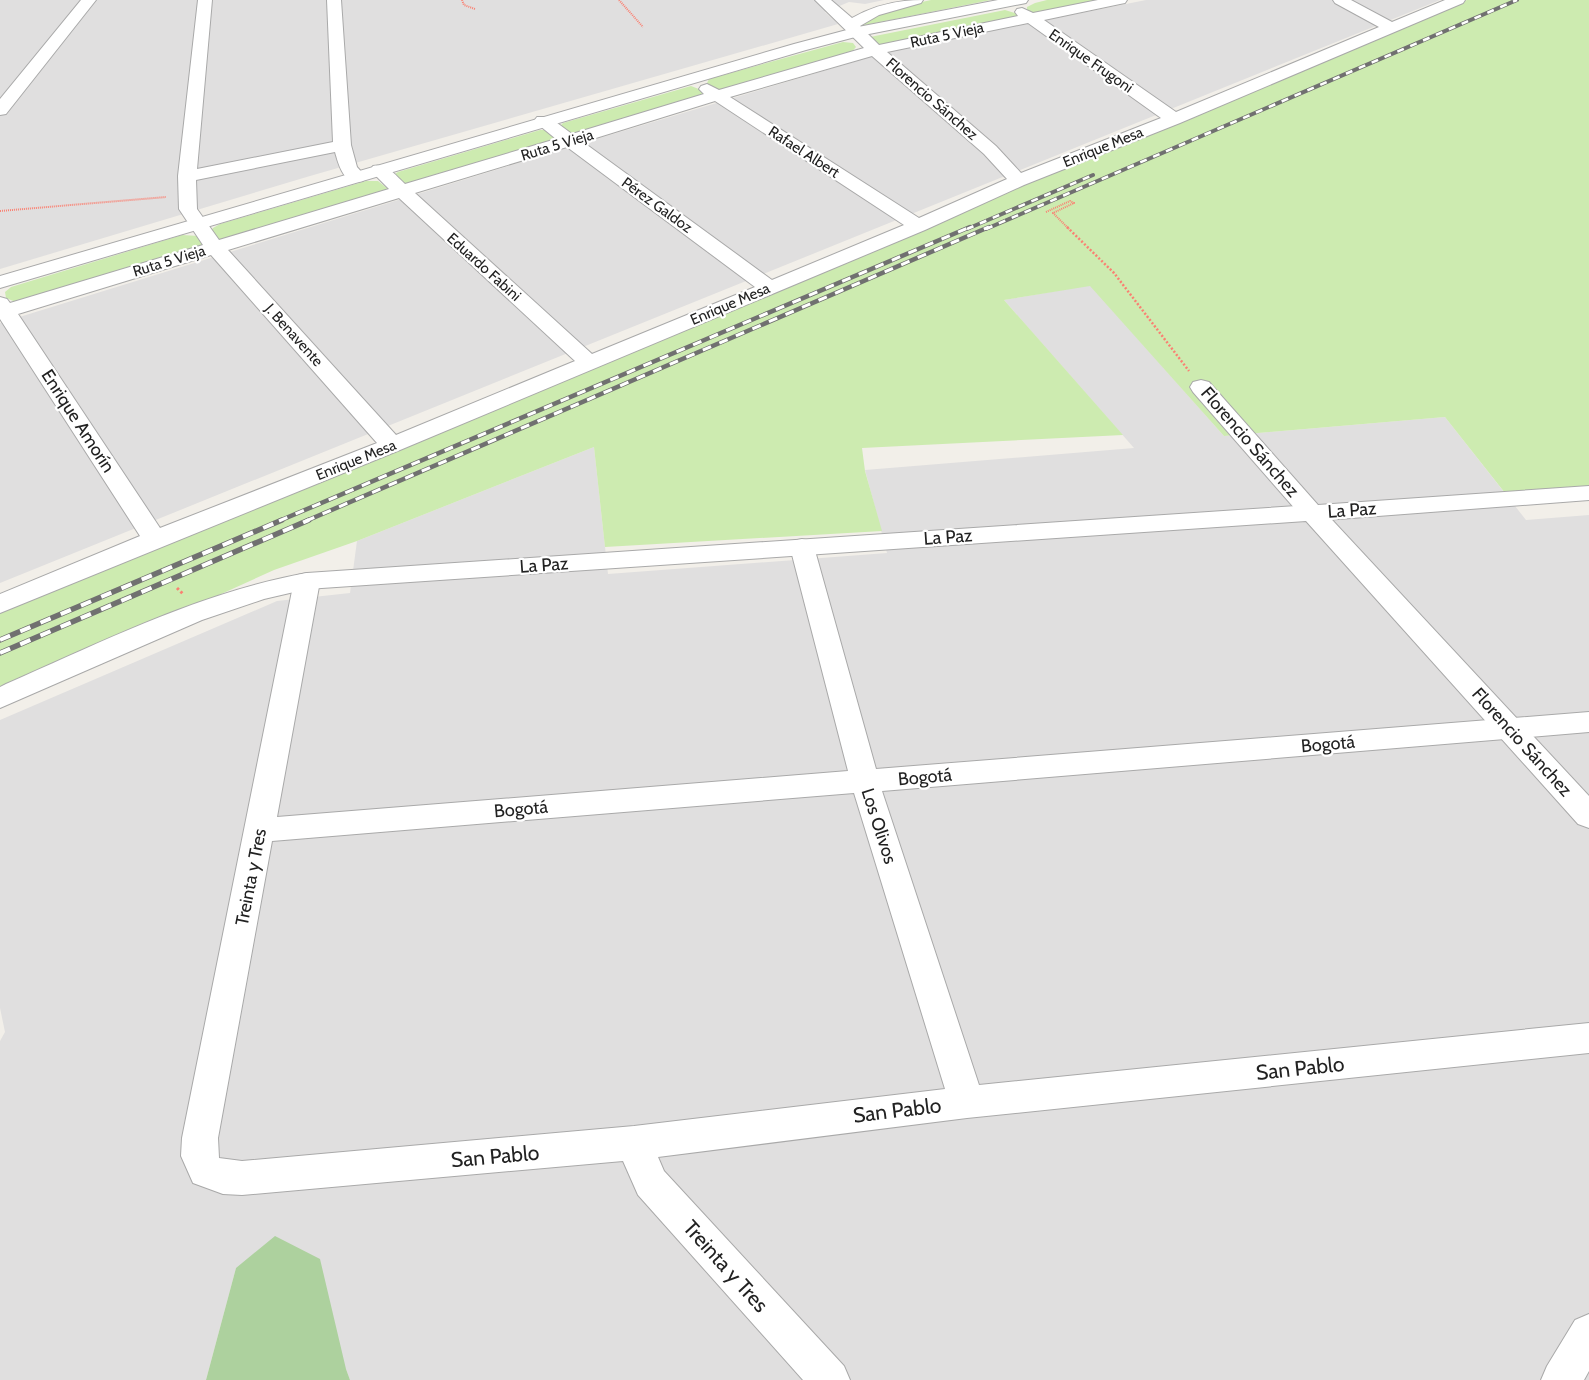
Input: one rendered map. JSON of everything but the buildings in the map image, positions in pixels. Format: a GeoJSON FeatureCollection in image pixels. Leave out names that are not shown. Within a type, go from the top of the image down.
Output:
{"type":"FeatureCollection","features":[{"type":"Feature","properties":{"kind":"street"},"geometry":{"type":"LineString","coordinates":[[65,0],[72,6],[86,4]]}},
{"type":"Feature","properties":{"kind":"street"},"geometry":{"type":"LineString","coordinates":[[186,195],[205,0]]}},
{"type":"Feature","properties":{"kind":"street"},"geometry":{"type":"LineString","coordinates":[[334,0],[342,145],[349,169],[357,176]]}},
{"type":"Feature","properties":{"kind":"street"},"geometry":{"type":"LineString","coordinates":[[851,25],[880,9],[916,0]]}},
{"type":"Feature","properties":{"kind":"street","name":"Ruta 5 Vieja"},"geometry":{"type":"LineString","coordinates":[[2,309],[215,248],[716,95],[875,50],[1120,0]]}},
{"type":"Feature","properties":{"kind":"street"},"geometry":{"type":"LineString","coordinates":[[1340,0],[1390,27]]}},
{"type":"Feature","properties":{"kind":"street","name":"Enrique Mesa"},"geometry":{"type":"LineString","coordinates":[[0,604],[155,539],[392,446],[918,226],[1018,181],[1174,119],[1458,0]]}},
{"type":"Feature","properties":{"kind":"street","name":"Ruta 5 Vieja"},"geometry":{"type":"LineString","coordinates":[[0,282],[800,47],[851,25],[1015,1]]}},
{"type":"Feature","properties":{"kind":"street","name":"Enrique Frugoni"},"geometry":{"type":"LineString","coordinates":[[1015,1],[1030,18],[1174,119]]}},
{"type":"Feature","properties":{"kind":"street","name":"Florencio Sánchez"},"geometry":{"type":"LineString","coordinates":[[815,3],[851,25],[875,50],[990,150],[1018,181]]}},
{"type":"Feature","properties":{"kind":"street"},"geometry":{"type":"LineString","coordinates":[[0,110],[28,73],[86,4]]}},
{"type":"Feature","properties":{"kind":"street"},"geometry":{"type":"LineString","coordinates":[[10,77],[28,73]]}},
{"type":"Feature","properties":{"kind":"street","name":"Rafael Albert"},"geometry":{"type":"LineString","coordinates":[[691,78],[918,226]]}},
{"type":"Feature","properties":{"kind":"street","name":"Pérez Galdoz"},"geometry":{"type":"LineString","coordinates":[[543,121],[770,288]]}},
{"type":"Feature","properties":{"kind":"street"},"geometry":{"type":"LineString","coordinates":[[187,176],[342,145]]}},
{"type":"Feature","properties":{"kind":"street","name":"Eduardo Fabini"},"geometry":{"type":"LineString","coordinates":[[379,170],[400,192],[590,363]]}},
{"type":"Feature","properties":{"kind":"street","name":"J. Benavente"},"geometry":{"type":"LineString","coordinates":[[186,195],[188,209],[215,248],[392,446]]}},
{"type":"Feature","properties":{"kind":"street","name":"Enrique Amorín"},"geometry":{"type":"LineString","coordinates":[[2,309],[155,539]]}},
{"type":"Feature","properties":{"kind":"street","name":"Florencio Sánchez"},"geometry":{"type":"LineString","coordinates":[[1201,388],[1312,513],[1589,816]]}},
{"type":"Feature","properties":{"kind":"street","name":"La Paz"},"geometry":{"type":"LineString","coordinates":[[0,698],[184,617],[279,585],[307,581],[1589,493]]}},
{"type":"Feature","properties":{"kind":"street","name":"Los Olivos"},"geometry":{"type":"LineString","coordinates":[[802,547],[865,782],[966,1102]]}},
{"type":"Feature","properties":{"kind":"street","name":"Treinta y Tres"},"geometry":{"type":"LineString","coordinates":[[206,1171],[199,1156],[200,1138],[307,581]]}},
{"type":"Feature","properties":{"kind":"street","name":"Bogotá"},"geometry":{"type":"LineString","coordinates":[[260,830],[1589,722]]}},
{"type":"Feature","properties":{"kind":"street","name":"San Pablo"},"geometry":{"type":"LineString","coordinates":[[206,1171],[223,1177],[242,1178],[634,1143],[966,1102],[1589,1038]]}},
{"type":"Feature","properties":{"kind":"street","name":"Treinta y Tres"},"geometry":{"type":"LineString","coordinates":[[634,1143],[651,1183],[830,1380]]}},
{"type":"Feature","properties":{"kind":"street"},"geometry":{"type":"LineString","coordinates":[[1561,1380],[1589,1334]]}},
{"type":"Feature","properties":{"kind":"path"},"geometry":{"type":"LineString","coordinates":[[462,0],[464,5],[475,9]]}},
{"type":"Feature","properties":{"kind":"path"},"geometry":{"type":"LineString","coordinates":[[619,0],[643,27]]}},
{"type":"Feature","properties":{"kind":"path"},"geometry":{"type":"LineString","coordinates":[[0,211],[186,195]]}},
{"type":"Feature","properties":{"kind":"path","name":"Florencio Sánchez"},"geometry":{"type":"LineString","coordinates":[[1046,212],[1070,201],[1074,203],[1053,213],[1114,273],[1201,388]]}},
{"type":"Feature","properties":{"kind":"shaded area"},"geometry":{"type":"Polygon","coordinates":[[[0,0],[884,0],[865,4],[849,2],[825,12],[838,24],[310,176],[0,269],[0,0]]]}},
{"type":"Feature","properties":{"kind":"shaded area"},"geometry":{"type":"Polygon","coordinates":[[[1146,0],[1440,0],[0,583],[0,323],[583,143],[890,51],[1146,0]]]}},
{"type":"Feature","properties":{"kind":"shaded area"},"geometry":{"type":"Polygon","coordinates":[[[1090,285],[1224,436],[1445,417],[1526,520],[1589,515],[1589,1380],[350,1380],[346,1369],[236,1268],[206,1380],[0,1380],[0,1041],[5,1032],[0,1008],[0,720],[277,601],[350,593],[357,541],[594,447],[608,574],[887,553],[865,470],[1134,448],[1004,300],[1090,285]]]}},
{"type":"Feature","properties":{"kind":"green space"},"geometry":{"type":"Polygon","coordinates":[[[931,0],[991,0],[860,26],[862,21],[895,8],[931,0]]]}},
{"type":"Feature","properties":{"kind":"green space"},"geometry":{"type":"Polygon","coordinates":[[[1047,0],[1105,0],[1038,15],[1027,11],[1027,7],[1047,0]]]}},
{"type":"Feature","properties":{"kind":"green space"},"geometry":{"type":"Polygon","coordinates":[[[1467,0],[1589,0],[1589,486],[1505,493],[1445,417],[1224,436],[1090,286],[1004,300],[1123,435],[862,448],[865,471],[882,531],[605,547],[594,447],[357,541],[274,570],[0,694],[0,613],[1017,187],[1180,123],[1467,0]]]}},
{"type":"Feature","properties":{"kind":"green space"},"geometry":{"type":"Polygon","coordinates":[[[1005,10],[1020,16],[884,45],[875,44],[870,37],[1005,10]]]}},
{"type":"Feature","properties":{"kind":"green space"},"geometry":{"type":"Polygon","coordinates":[[[843,42],[853,43],[856,47],[849,55],[720,90],[707,83],[709,79],[843,42]]]}},
{"type":"Feature","properties":{"kind":"green space"},"geometry":{"type":"Polygon","coordinates":[[[691,86],[704,91],[704,95],[574,134],[569,134],[560,126],[563,123],[691,86]]]}},
{"type":"Feature","properties":{"kind":"green space"},"geometry":{"type":"Polygon","coordinates":[[[540,130],[549,130],[560,138],[403,186],[393,175],[398,172],[540,130]]]}},
{"type":"Feature","properties":{"kind":"green space"},"geometry":{"type":"Polygon","coordinates":[[[366,181],[378,181],[388,189],[384,194],[224,241],[218,240],[211,231],[220,224],[366,181]]]}},
{"type":"Feature","properties":{"kind":"green space"},"geometry":{"type":"Polygon","coordinates":[[[182,235],[199,236],[203,244],[202,247],[18,303],[6,298],[5,292],[11,287],[182,235]]]}},
{"type":"Feature","properties":{"kind":"green space"},"geometry":{"type":"Polygon","coordinates":[[[275,1236],[320,1259],[350,1380],[206,1380],[236,1268],[275,1236]]]}},
{"type":"Feature","properties":{"kind":"railway"},"geometry":{"type":"LineString","coordinates":[[986,229],[1517,0]]}},
{"type":"Feature","properties":{"kind":"railway"},"geometry":{"type":"LineString","coordinates":[[967,229],[1093,175]]}},
{"type":"Feature","properties":{"kind":"railway"},"geometry":{"type":"LineString","coordinates":[[279,521],[970,227]]}},
{"type":"Feature","properties":{"kind":"railway"},"geometry":{"type":"LineString","coordinates":[[306,521],[989,227]]}},
{"type":"Feature","properties":{"kind":"railway"},"geometry":{"type":"LineString","coordinates":[[0,640],[282,520]]}},
{"type":"Feature","properties":{"kind":"railway"},"geometry":{"type":"LineString","coordinates":[[0,653],[309,520]]}}]}
